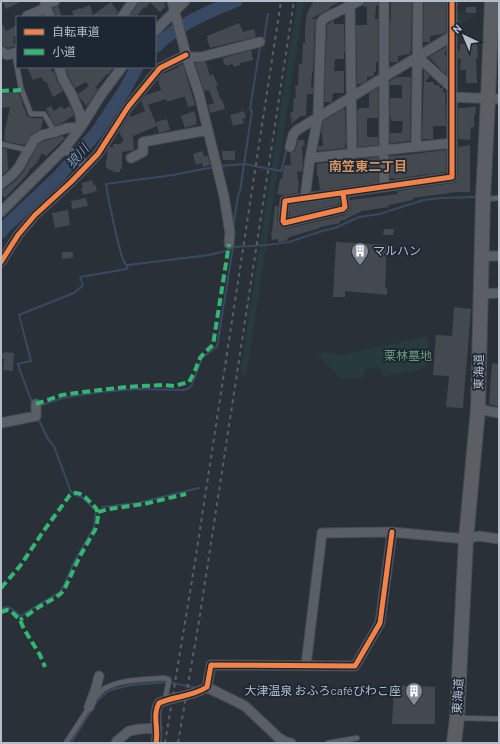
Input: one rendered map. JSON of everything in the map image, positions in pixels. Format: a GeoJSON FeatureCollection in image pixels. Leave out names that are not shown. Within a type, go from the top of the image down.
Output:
{"type":"FeatureCollection","features":[{"type":"Feature","properties":{"kind":"highway","name":"東海道"},"geometry":{"type":"LineString","coordinates":[[454,743],[466,539],[478,409],[483,199],[494,99],[492,1]]}},
{"type":"Feature","properties":{"kind":"street"},"geometry":{"type":"LineString","coordinates":[[27,16],[48,13],[45,4],[55,1]]}},
{"type":"Feature","properties":{"kind":"street"},"geometry":{"type":"LineString","coordinates":[[123,16],[133,1]]}},
{"type":"Feature","properties":{"kind":"street"},"geometry":{"type":"LineString","coordinates":[[156,29],[185,1]]}},
{"type":"Feature","properties":{"kind":"street"},"geometry":{"type":"LineString","coordinates":[[305,198],[310,158],[318,117],[321,22],[325,18],[359,1]]}},
{"type":"Feature","properties":{"kind":"street"},"geometry":{"type":"LineString","coordinates":[[384,1],[384,187]]}},
{"type":"Feature","properties":{"kind":"street"},"geometry":{"type":"LineString","coordinates":[[416,147],[418,1]]}},
{"type":"Feature","properties":{"kind":"street"},"geometry":{"type":"LineString","coordinates":[[343,193],[345,207],[343,209],[284,223],[283,221],[285,201],[452,177],[452,1]]}},
{"type":"Feature","properties":{"kind":"street"},"geometry":{"type":"LineString","coordinates":[[350,6],[352,154]]}},
{"type":"Feature","properties":{"kind":"street"},"geometry":{"type":"LineString","coordinates":[[175,10],[186,56],[199,94],[224,196],[230,233],[230,244]]}},
{"type":"Feature","properties":{"kind":"street"},"geometry":{"type":"LineString","coordinates":[[290,147],[294,132],[452,36]]}},
{"type":"Feature","properties":{"kind":"street"},"geometry":{"type":"LineString","coordinates":[[1,262],[18,235],[36,215],[98,154],[128,107],[160,68],[186,56],[202,57],[260,42]]}},
{"type":"Feature","properties":{"kind":"street"},"geometry":{"type":"LineString","coordinates":[[1,51],[7,55],[16,52]]}},
{"type":"Feature","properties":{"kind":"street"},"geometry":{"type":"LineString","coordinates":[[418,57],[452,88]]}},
{"type":"Feature","properties":{"kind":"street"},"geometry":{"type":"LineString","coordinates":[[59,68],[80,114],[81,127]]}},
{"type":"Feature","properties":{"kind":"street"},"geometry":{"type":"LineString","coordinates":[[1,212],[66,148],[101,95],[121,68]]}},
{"type":"Feature","properties":{"kind":"street"},"geometry":{"type":"LineString","coordinates":[[452,97],[494,99]]}},
{"type":"Feature","properties":{"kind":"street"},"geometry":{"type":"LineString","coordinates":[[1,184],[19,167],[34,140],[42,135],[67,128],[81,127]]}},
{"type":"Feature","properties":{"kind":"street"},"geometry":{"type":"LineString","coordinates":[[131,158],[143,152],[143,142],[208,130]]}},
{"type":"Feature","properties":{"kind":"street"},"geometry":{"type":"LineString","coordinates":[[310,158],[452,143]]}},
{"type":"Feature","properties":{"kind":"street"},"geometry":{"type":"LineString","coordinates":[[66,148],[85,166]]}},
{"type":"Feature","properties":{"kind":"street"},"geometry":{"type":"LineString","coordinates":[[481,256],[499,256]]}},
{"type":"Feature","properties":{"kind":"street"},"geometry":{"type":"LineString","coordinates":[[481,294],[499,293]]}},
{"type":"Feature","properties":{"kind":"street"},"geometry":{"type":"LineString","coordinates":[[1,423],[36,416],[36,404]]}},
{"type":"Feature","properties":{"kind":"street"},"geometry":{"type":"LineString","coordinates":[[478,409],[499,413]]}},
{"type":"Feature","properties":{"kind":"street"},"geometry":{"type":"LineString","coordinates":[[204,689],[211,665],[355,666],[380,622],[392,532]]}},
{"type":"Feature","properties":{"kind":"street"},"geometry":{"type":"LineString","coordinates":[[306,665],[322,534],[392,532],[466,539],[479,536],[499,540]]}},
{"type":"Feature","properties":{"kind":"street"},"geometry":{"type":"LineString","coordinates":[[89,707],[99,676]]}},
{"type":"Feature","properties":{"kind":"street"},"geometry":{"type":"LineString","coordinates":[[156,743],[158,737],[156,707],[159,703],[204,689],[245,706],[279,738],[291,743]]}},
{"type":"Feature","properties":{"kind":"street"},"geometry":{"type":"LineString","coordinates":[[116,743],[129,731],[157,728]]}},
{"type":"Feature","properties":{"kind":"lane"},"geometry":{"type":"LineString","coordinates":[[17,68],[21,88],[30,114],[44,114],[55,132]]}},
{"type":"Feature","properties":{"kind":"lane"},"geometry":{"type":"LineString","coordinates":[[1,144],[28,150]]}},
{"type":"Feature","properties":{"kind":"lane"},"geometry":{"type":"LineString","coordinates":[[483,199],[499,198]]}},
{"type":"Feature","properties":{"kind":"lane"},"geometry":{"type":"LineString","coordinates":[[66,743],[94,699],[104,689],[126,681],[168,678],[169,680],[165,700]]}},
{"type":"Feature","properties":{"kind":"lane"},"geometry":{"type":"LineString","coordinates":[[456,718],[499,719]]}},
{"type":"Feature","properties":{"kind":"lane"},"geometry":{"type":"LineString","coordinates":[[328,743],[357,738]]}},
{"type":"Feature","properties":{"kind":"green space"},"geometry":{"type":"Polygon","coordinates":[[[297,1],[308,1],[304,2],[246,376],[240,375],[297,1]]]}},
{"type":"Feature","properties":{"kind":"green space"},"geometry":{"type":"Polygon","coordinates":[[[456,8],[458,9],[458,13],[475,16],[455,28],[456,8]]]}},
{"type":"Feature","properties":{"kind":"green space","name":"栗林墓地"},"geometry":{"type":"Polygon","coordinates":[[[428,336],[430,361],[421,370],[383,376],[379,368],[366,368],[363,377],[339,378],[317,354],[324,353],[341,355],[428,336]]]}},
{"type":"Feature","properties":{"kind":"building"},"geometry":{"type":"Polygon","coordinates":[[[2,1],[22,1],[6,9],[2,1]]]}},
{"type":"Feature","properties":{"kind":"building"},"geometry":{"type":"Polygon","coordinates":[[[139,1],[166,1],[164,4],[166,6],[160,12],[150,2],[137,16],[135,14],[134,16],[130,16],[139,1]]]}},
{"type":"Feature","properties":{"kind":"building"},"geometry":{"type":"Polygon","coordinates":[[[314,1],[342,1],[311,19],[316,19],[311,87],[313,87],[313,94],[307,94],[306,116],[301,116],[291,124],[292,117],[290,117],[291,112],[293,112],[294,98],[296,98],[295,86],[298,86],[299,64],[302,64],[307,13],[314,1]]]}},
{"type":"Feature","properties":{"kind":"building"},"geometry":{"type":"Polygon","coordinates":[[[365,1],[378,1],[375,19],[378,19],[378,62],[376,62],[376,72],[374,72],[374,76],[367,77],[367,81],[357,84],[356,25],[367,25],[367,6],[364,7],[363,5],[365,1]]]}},
{"type":"Feature","properties":{"kind":"building"},"geometry":{"type":"Polygon","coordinates":[[[391,1],[412,1],[411,51],[410,54],[398,56],[398,62],[390,62],[391,1]]]}},
{"type":"Feature","properties":{"kind":"building"},"geometry":{"type":"Polygon","coordinates":[[[424,1],[446,1],[446,32],[443,34],[430,36],[430,42],[423,42],[424,1]]]}},
{"type":"Feature","properties":{"kind":"building"},"geometry":{"type":"Polygon","coordinates":[[[111,2],[118,12],[116,16],[74,16],[72,11],[90,5],[93,15],[111,2]]]}},
{"type":"Feature","properties":{"kind":"building"},"geometry":{"type":"Polygon","coordinates":[[[58,6],[62,16],[56,16],[53,8],[58,6]]]}},
{"type":"Feature","properties":{"kind":"building"},"geometry":{"type":"Polygon","coordinates":[[[466,7],[476,7],[476,13],[466,13],[466,7]]]}},
{"type":"Feature","properties":{"kind":"building"},"geometry":{"type":"Polygon","coordinates":[[[334,20],[334,24],[344,24],[344,59],[335,59],[334,71],[344,71],[344,93],[333,93],[332,102],[324,102],[327,25],[334,20]]]}},
{"type":"Feature","properties":{"kind":"building"},"geometry":{"type":"Polygon","coordinates":[[[1,21],[6,31],[16,26],[16,36],[13,37],[15,40],[13,41],[16,46],[8,48],[3,46],[1,41],[1,21]]]}},
{"type":"Feature","properties":{"kind":"building"},"geometry":{"type":"Polygon","coordinates":[[[239,23],[243,32],[254,29],[256,37],[210,48],[207,36],[239,23]]]}},
{"type":"Feature","properties":{"kind":"building"},"geometry":{"type":"Polygon","coordinates":[[[477,42],[477,83],[466,83],[466,70],[460,70],[461,59],[458,59],[458,51],[460,51],[460,44],[477,42]]]}},
{"type":"Feature","properties":{"kind":"building"},"geometry":{"type":"Polygon","coordinates":[[[446,47],[446,51],[444,52],[446,57],[445,74],[429,57],[446,47]]]}},
{"type":"Feature","properties":{"kind":"building"},"geometry":{"type":"Polygon","coordinates":[[[251,50],[253,60],[240,63],[240,65],[233,67],[233,64],[226,66],[226,64],[224,65],[223,58],[251,50]]]}},
{"type":"Feature","properties":{"kind":"building"},"geometry":{"type":"Polygon","coordinates":[[[206,62],[210,76],[213,74],[218,86],[216,87],[225,109],[210,113],[208,105],[214,103],[209,90],[204,91],[195,63],[206,62]]]}},
{"type":"Feature","properties":{"kind":"building"},"geometry":{"type":"Polygon","coordinates":[[[183,64],[195,105],[188,107],[185,97],[182,97],[167,102],[166,99],[148,105],[157,126],[133,136],[134,150],[122,152],[122,169],[120,169],[120,172],[108,170],[108,168],[106,168],[107,151],[109,147],[113,147],[113,144],[121,144],[121,142],[124,141],[119,132],[130,115],[131,117],[145,111],[141,100],[146,95],[161,90],[158,80],[163,74],[183,64]]]}},
{"type":"Feature","properties":{"kind":"building"},"geometry":{"type":"Polygon","coordinates":[[[27,68],[50,68],[52,72],[54,71],[57,81],[63,91],[53,97],[46,81],[44,82],[42,77],[33,80],[27,68]]]}},
{"type":"Feature","properties":{"kind":"building"},"geometry":{"type":"Polygon","coordinates":[[[65,68],[113,68],[95,88],[98,89],[86,106],[78,94],[89,86],[86,82],[75,88],[65,68]]]}},
{"type":"Feature","properties":{"kind":"building"},"geometry":{"type":"Polygon","coordinates":[[[424,70],[430,76],[425,82],[434,82],[434,85],[439,85],[440,88],[443,88],[443,92],[445,92],[446,126],[433,126],[433,139],[422,139],[424,70]]]}},
{"type":"Feature","properties":{"kind":"building"},"geometry":{"type":"Polygon","coordinates":[[[397,77],[411,77],[410,141],[390,143],[390,133],[402,133],[403,121],[391,121],[390,117],[390,98],[402,98],[402,85],[390,85],[390,81],[397,77]]]}},
{"type":"Feature","properties":{"kind":"building"},"geometry":{"type":"Polygon","coordinates":[[[378,88],[378,118],[367,118],[367,137],[378,137],[378,145],[358,147],[357,110],[359,110],[359,108],[369,108],[369,93],[378,88]]]}},
{"type":"Feature","properties":{"kind":"building"},"geometry":{"type":"Polygon","coordinates":[[[18,91],[27,116],[31,118],[43,119],[41,129],[31,135],[24,145],[4,141],[4,134],[10,107],[1,108],[1,94],[18,91]]]}},
{"type":"Feature","properties":{"kind":"building"},"geometry":{"type":"Polygon","coordinates":[[[51,106],[54,111],[61,106],[64,109],[70,106],[74,115],[55,126],[46,109],[51,106]]]}},
{"type":"Feature","properties":{"kind":"building"},"geometry":{"type":"Polygon","coordinates":[[[476,107],[474,127],[471,127],[470,140],[458,139],[458,108],[476,107]]]}},
{"type":"Feature","properties":{"kind":"building"},"geometry":{"type":"Polygon","coordinates":[[[344,108],[345,148],[318,151],[318,146],[323,146],[321,134],[323,121],[335,115],[344,108]]]}},
{"type":"Feature","properties":{"kind":"building"},"geometry":{"type":"Polygon","coordinates":[[[194,111],[197,124],[185,128],[181,116],[194,111]]]}},
{"type":"Feature","properties":{"kind":"building"},"geometry":{"type":"Polygon","coordinates":[[[244,111],[246,118],[242,119],[244,123],[233,126],[230,115],[244,111]]]}},
{"type":"Feature","properties":{"kind":"building"},"geometry":{"type":"Polygon","coordinates":[[[167,119],[170,130],[159,133],[156,122],[167,119]]]}},
{"type":"Feature","properties":{"kind":"building"},"geometry":{"type":"Polygon","coordinates":[[[62,136],[65,138],[46,156],[42,153],[36,164],[5,198],[1,195],[1,190],[5,189],[24,171],[38,144],[62,136]]]}},
{"type":"Feature","properties":{"kind":"building"},"geometry":{"type":"Polygon","coordinates":[[[298,140],[304,140],[305,146],[302,146],[302,171],[297,172],[299,185],[298,193],[284,195],[277,194],[280,179],[282,179],[284,165],[291,165],[290,153],[295,151],[298,140]]]}},
{"type":"Feature","properties":{"kind":"building"},"geometry":{"type":"Polygon","coordinates":[[[470,145],[470,192],[457,192],[413,198],[413,200],[389,205],[389,207],[362,211],[340,221],[340,223],[320,227],[287,238],[288,240],[278,242],[278,239],[272,240],[271,233],[275,206],[278,206],[278,224],[281,228],[285,229],[345,215],[351,209],[350,200],[398,194],[397,191],[453,183],[456,182],[458,177],[458,147],[470,145]]]}},
{"type":"Feature","properties":{"kind":"building"},"geometry":{"type":"Polygon","coordinates":[[[1,148],[7,149],[8,170],[1,176],[1,148]]]}},
{"type":"Feature","properties":{"kind":"building"},"geometry":{"type":"Polygon","coordinates":[[[446,150],[446,172],[394,179],[390,178],[390,156],[446,150]]]}},
{"type":"Feature","properties":{"kind":"building"},"geometry":{"type":"Polygon","coordinates":[[[202,151],[205,157],[208,156],[210,165],[203,167],[202,163],[196,165],[193,154],[202,151]]]}},
{"type":"Feature","properties":{"kind":"building"},"geometry":{"type":"Polygon","coordinates":[[[222,151],[235,151],[235,160],[223,160],[222,151]]]}},
{"type":"Feature","properties":{"kind":"building"},"geometry":{"type":"Polygon","coordinates":[[[378,157],[378,182],[320,190],[317,176],[317,164],[378,157]]]}},
{"type":"Feature","properties":{"kind":"building"},"geometry":{"type":"Polygon","coordinates":[[[92,180],[97,191],[83,195],[81,188],[83,188],[82,183],[92,180]]]}},
{"type":"Feature","properties":{"kind":"building"},"geometry":{"type":"Polygon","coordinates":[[[86,198],[88,206],[72,209],[71,201],[86,198]]]}},
{"type":"Feature","properties":{"kind":"building"},"geometry":{"type":"Polygon","coordinates":[[[338,199],[338,204],[290,216],[290,206],[338,199]]]}},
{"type":"Feature","properties":{"kind":"building"},"geometry":{"type":"Polygon","coordinates":[[[68,210],[70,225],[55,228],[52,213],[68,210]]]}},
{"type":"Feature","properties":{"kind":"building"},"geometry":{"type":"Polygon","coordinates":[[[384,229],[394,229],[393,235],[383,235],[384,229]]]}},
{"type":"Feature","properties":{"kind":"building","name":"マルハン"},"geometry":{"type":"Polygon","coordinates":[[[336,242],[387,245],[385,288],[387,288],[387,295],[345,291],[345,297],[333,297],[336,242]]]}},
{"type":"Feature","properties":{"kind":"building"},"geometry":{"type":"Polygon","coordinates":[[[62,252],[73,252],[73,258],[62,259],[62,252]]]}},
{"type":"Feature","properties":{"kind":"building"},"geometry":{"type":"Polygon","coordinates":[[[454,307],[471,309],[463,408],[446,407],[449,376],[433,375],[436,335],[452,336],[454,307]]]}},
{"type":"Feature","properties":{"kind":"building"},"geometry":{"type":"Polygon","coordinates":[[[1,353],[14,353],[13,371],[3,370],[4,359],[1,358],[1,353]]]}},
{"type":"Feature","properties":{"kind":"building"},"geometry":{"type":"Polygon","coordinates":[[[492,363],[499,364],[499,407],[489,404],[492,363]]]}},
{"type":"Feature","properties":{"kind":"building","name":"大津温泉 おふろcaféびわこ座"},"geometry":{"type":"Polygon","coordinates":[[[394,685],[435,687],[435,724],[392,724],[394,685]]]}},
{"type":"Feature","properties":{"kind":"waterway","name":"狼川"},"geometry":{"type":"LineString","coordinates":[[156,46],[182,26],[236,1]]}},
{"type":"Feature","properties":{"kind":"waterway"},"geometry":{"type":"LineString","coordinates":[[263,40],[268,14]]}},
{"type":"Feature","properties":{"kind":"waterway"},"geometry":{"type":"LineString","coordinates":[[421,49],[449,32]]}},
{"type":"Feature","properties":{"kind":"waterway"},"geometry":{"type":"LineString","coordinates":[[233,228],[252,111],[250,109],[260,46]]}},
{"type":"Feature","properties":{"kind":"waterway"},"geometry":{"type":"LineString","coordinates":[[387,70],[414,54]]}},
{"type":"Feature","properties":{"kind":"waterway","name":"狼川"},"geometry":{"type":"LineString","coordinates":[[1,232],[60,175],[97,132],[124,91],[136,68]]}},
{"type":"Feature","properties":{"kind":"waterway"},"geometry":{"type":"LineString","coordinates":[[371,80],[381,74]]}},
{"type":"Feature","properties":{"kind":"waterway"},"geometry":{"type":"LineString","coordinates":[[220,166],[244,164],[281,171],[287,147]]}},
{"type":"Feature","properties":{"kind":"waterway"},"geometry":{"type":"LineString","coordinates":[[127,266],[119,246],[106,184],[173,175],[214,167]]}},
{"type":"Feature","properties":{"kind":"waterway"},"geometry":{"type":"LineString","coordinates":[[39,406],[63,398],[101,392],[138,389],[184,390],[189,388],[192,385],[202,358],[217,347],[233,247],[289,242],[335,228],[359,217],[380,214],[423,200],[475,197]]}},
{"type":"Feature","properties":{"kind":"waterway"},"geometry":{"type":"LineString","coordinates":[[33,403],[18,365],[31,361],[19,315],[74,293],[83,285],[80,277],[127,269],[128,265],[209,255],[230,250],[231,246]]}},
{"type":"Feature","properties":{"kind":"waterway"},"geometry":{"type":"LineString","coordinates":[[38,418],[48,439],[54,446],[71,492],[82,497],[95,510]]}},
{"type":"Feature","properties":{"kind":"waterway"},"geometry":{"type":"LineString","coordinates":[[102,507],[137,503],[199,488]]}},
{"type":"Feature","properties":{"kind":"waterway"},"geometry":{"type":"LineString","coordinates":[[1,609],[7,607],[21,616],[60,592],[73,564],[94,527],[96,510]]}},
{"type":"Feature","properties":{"kind":"waterway"},"geometry":{"type":"LineString","coordinates":[[94,706],[97,701],[107,692],[131,685],[167,682],[198,689]]}},
{"type":"Feature","properties":{"kind":"waterway"},"geometry":{"type":"LineString","coordinates":[[205,692],[227,702]]}},
{"type":"Feature","properties":{"kind":"waterway"},"geometry":{"type":"LineString","coordinates":[[236,706],[245,712],[277,743]]}},
{"type":"Feature","properties":{"kind":"waterway"},"geometry":{"type":"LineString","coordinates":[[71,743],[92,709]]}},
{"type":"Feature","properties":{"kind":"railway"},"geometry":{"type":"LineString","coordinates":[[165,743],[195,562],[281,1]]}},
{"type":"Feature","properties":{"kind":"railway"},"geometry":{"type":"LineString","coordinates":[[178,743],[200,615],[294,1]]}},
{"type":"Feature","properties":{"kind":"marked path"},"geometry":{"type":"LineString","coordinates":[[1,91],[22,90]]}},
{"type":"Feature","properties":{"kind":"marked path"},"geometry":{"type":"LineString","coordinates":[[36,404],[62,395],[126,387],[162,385],[174,386],[189,382],[200,358],[213,345],[229,244]]}},
{"type":"Feature","properties":{"kind":"marked path"},"geometry":{"type":"LineString","coordinates":[[1,588],[20,566],[70,495],[73,493],[79,494],[85,497],[95,507],[98,516],[95,530],[80,556],[64,590],[62,593],[20,620]]}},
{"type":"Feature","properties":{"kind":"marked path"},"geometry":{"type":"LineString","coordinates":[[98,512],[144,504],[186,494]]}},
{"type":"Feature","properties":{"kind":"marked path"},"geometry":{"type":"LineString","coordinates":[[1,612],[7,610],[11,611],[20,620],[40,655],[45,667]]}},
{"type":"Feature","properties":{"kind":"cycle path"},"geometry":{"type":"LineString","coordinates":[[343,193],[345,207],[343,209],[284,223],[283,221],[285,201],[452,177],[452,1]]}},
{"type":"Feature","properties":{"kind":"cycle path"},"geometry":{"type":"LineString","coordinates":[[1,262],[18,235],[35,215],[71,182],[98,154],[128,107],[160,68],[186,55]]}},
{"type":"Feature","properties":{"kind":"cycle path"},"geometry":{"type":"LineString","coordinates":[[156,743],[156,712],[159,703],[189,695],[207,687],[211,665],[355,666],[380,623],[392,532]]}},
{"type":"Feature","properties":{"kind":"place","name":"マルハン"},"geometry":{"type":"Point","coordinates":[360,266]}},
{"type":"Feature","properties":{"kind":"place","name":"大津温泉 おふろcaféびわこ座"},"geometry":{"type":"Point","coordinates":[414,706]}},
{"type":"Feature","properties":{"kind":"district","name":"南笠東二丁目"},"geometry":{"type":"Point","coordinates":[368,166]}}]}
